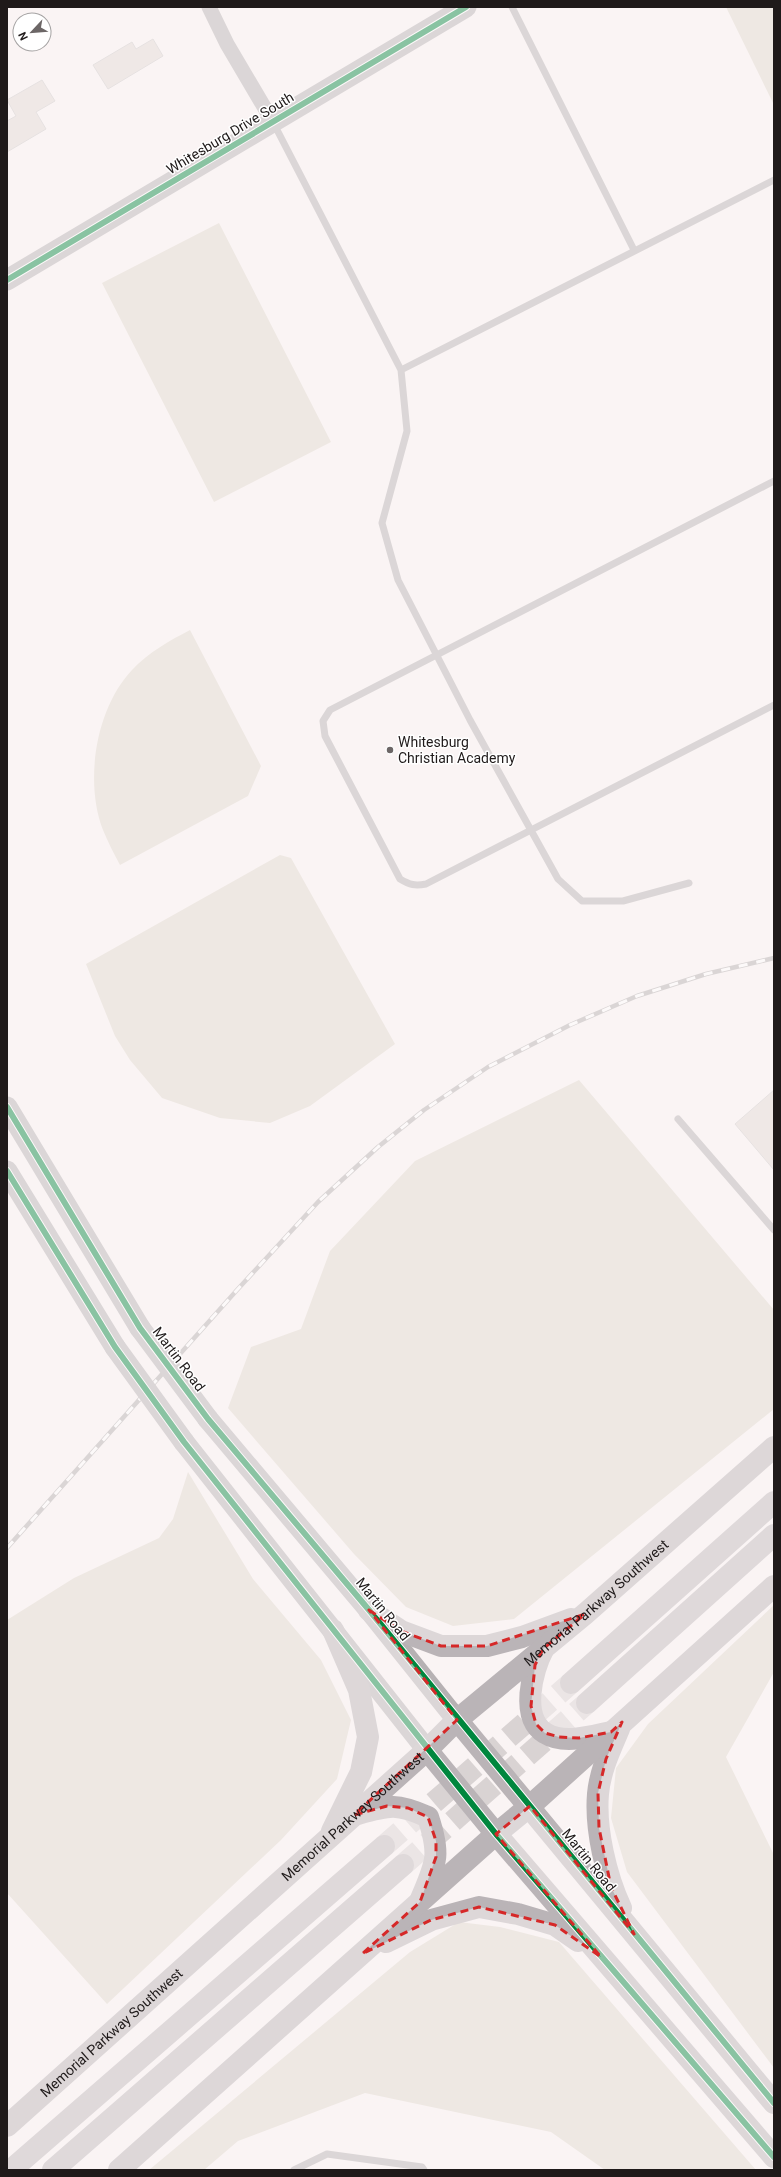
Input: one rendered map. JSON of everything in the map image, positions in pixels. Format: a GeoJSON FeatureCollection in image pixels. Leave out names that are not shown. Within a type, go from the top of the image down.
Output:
{"type":"FeatureCollection","features":[{"type":"Feature","properties":{"kind":"highway"},"geometry":{"type":"LineString","coordinates":[[571,1683],[774,1502]]}},
{"type":"Feature","properties":{"kind":"highway"},"geometry":{"type":"LineString","coordinates":[[587,1702],[774,1535]]}},
{"type":"Feature","properties":{"kind":"highway"},"geometry":{"type":"LineString","coordinates":[[12,2170],[384,1846]]}},
{"type":"Feature","properties":{"kind":"highway"},"geometry":{"type":"LineString","coordinates":[[53,2170],[402,1865]]}},
{"type":"Feature","properties":{"kind":"main road","name":"Whitesburg Drive South"},"geometry":{"type":"LineString","coordinates":[[7,280],[466,7]]}},
{"type":"Feature","properties":{"kind":"main road","name":"Martin Road"},"geometry":{"type":"LineString","coordinates":[[7,1107],[140,1328],[208,1418],[369,1610],[457,1720],[530,1806],[774,2103]]}},
{"type":"Feature","properties":{"kind":"main road"},"geometry":{"type":"LineString","coordinates":[[7,1172],[115,1347],[184,1442],[427,1750],[496,1834],[774,2157]]}},
{"type":"Feature","properties":{"kind":"main road","name":"Memorial Parkway Southwest"},"geometry":{"type":"LineString","coordinates":[[7,2126],[427,1750],[457,1720],[585,1614],[774,1447]]}},
{"type":"Feature","properties":{"kind":"main road"},"geometry":{"type":"LineString","coordinates":[[119,2170],[496,1834],[530,1806],[774,1586]]}},
{"type":"Feature","properties":{"kind":"main road"},"geometry":{"type":"LineString","coordinates":[[369,1610],[401,1630],[441,1646],[487,1646],[522,1637],[585,1614]]}},
{"type":"Feature","properties":{"kind":"main road"},"geometry":{"type":"LineString","coordinates":[[329,1838],[361,1772],[368,1738],[359,1690],[333,1630]]}},
{"type":"Feature","properties":{"kind":"main road"},"geometry":{"type":"LineString","coordinates":[[543,1649],[535,1664],[531,1687],[531,1706],[536,1724],[545,1733],[559,1737],[579,1738],[617,1727]]}},
{"type":"Feature","properties":{"kind":"main road"},"geometry":{"type":"LineString","coordinates":[[617,1727],[606,1759],[598,1793],[599,1828],[611,1887],[634,1934]]}},
{"type":"Feature","properties":{"kind":"main road"},"geometry":{"type":"LineString","coordinates":[[354,1815],[387,1806],[408,1808],[428,1817],[436,1841],[436,1858],[420,1902]]}},
{"type":"Feature","properties":{"kind":"main road"},"geometry":{"type":"LineString","coordinates":[[362,1954],[431,1920],[478,1907],[518,1914],[555,1925],[601,1957]]}},
{"type":"Feature","properties":{"kind":"street"},"geometry":{"type":"LineString","coordinates":[[209,7],[227,44],[273,122]]}},
{"type":"Feature","properties":{"kind":"lane"},"geometry":{"type":"LineString","coordinates":[[512,7],[634,250]]}},
{"type":"Feature","properties":{"kind":"lane"},"geometry":{"type":"LineString","coordinates":[[273,122],[401,370],[407,431],[382,523],[398,580],[470,720],[558,879],[582,901],[624,900],[688,883]]}},
{"type":"Feature","properties":{"kind":"lane"},"geometry":{"type":"LineString","coordinates":[[401,370],[774,180]]}},
{"type":"Feature","properties":{"kind":"lane"},"geometry":{"type":"LineString","coordinates":[[774,481],[437,657],[330,710],[323,721],[325,736],[400,879],[410,885],[426,884],[774,705]]}},
{"type":"Feature","properties":{"kind":"lane"},"geometry":{"type":"LineString","coordinates":[[678,1119],[774,1230]]}},
{"type":"Feature","properties":{"kind":"lane"},"geometry":{"type":"LineString","coordinates":[[294,2170],[327,2154],[422,2167],[424,2170]]}},
{"type":"Feature","properties":{"kind":"highlighted area"},"geometry":{"type":"Polygon","coordinates":[[[369,1610],[401,1631],[441,1646],[487,1646],[585,1614],[543,1649],[535,1665],[531,1706],[536,1724],[545,1733],[559,1737],[579,1738],[611,1732],[622,1722],[606,1759],[598,1793],[599,1828],[611,1887],[634,1934],[530,1806],[496,1834],[601,1957],[555,1925],[479,1907],[431,1920],[362,1954],[420,1902],[436,1857],[436,1841],[428,1817],[408,1808],[387,1806],[354,1815],[457,1720],[369,1610]]]}},
{"type":"Feature","properties":{"kind":"shaded area"},"geometry":{"type":"Polygon","coordinates":[[[726,7],[774,7],[774,105],[726,7]]]}},
{"type":"Feature","properties":{"kind":"shaded area"},"geometry":{"type":"Polygon","coordinates":[[[219,223],[331,442],[214,502],[102,283],[219,223]]]}},
{"type":"Feature","properties":{"kind":"shaded area"},"geometry":{"type":"Polygon","coordinates":[[[190,630],[261,766],[248,796],[120,865],[103,830],[97,811],[94,790],[94,768],[102,724],[110,704],[120,686],[132,670],[152,652],[190,630]]]}},
{"type":"Feature","properties":{"kind":"shaded area"},"geometry":{"type":"Polygon","coordinates":[[[280,855],[291,858],[395,1044],[310,1106],[270,1123],[220,1118],[162,1098],[130,1060],[115,1036],[86,964],[280,855]]]}},
{"type":"Feature","properties":{"kind":"shaded area"},"geometry":{"type":"Polygon","coordinates":[[[579,1080],[774,1310],[774,1409],[514,1619],[453,1626],[406,1607],[354,1554],[228,1408],[251,1347],[301,1329],[330,1251],[415,1161],[579,1080]]]}},
{"type":"Feature","properties":{"kind":"shaded area"},"geometry":{"type":"Polygon","coordinates":[[[188,1472],[253,1579],[321,1660],[351,1720],[337,1779],[281,1840],[107,2004],[7,1893],[7,1620],[74,1578],[159,1538],[173,1519],[188,1472]]]}},
{"type":"Feature","properties":{"kind":"shaded area"},"geometry":{"type":"Polygon","coordinates":[[[774,1605],[774,1672],[726,1757],[774,1855],[774,2068],[627,1872],[611,1818],[616,1768],[648,1724],[774,1605]]]}},
{"type":"Feature","properties":{"kind":"shaded area"},"geometry":{"type":"Polygon","coordinates":[[[459,1922],[500,1927],[559,1942],[756,2170],[605,2170],[551,2132],[365,2093],[238,2141],[204,2170],[149,2170],[410,1952],[459,1922]]]}},
{"type":"Feature","properties":{"kind":"building"},"geometry":{"type":"Polygon","coordinates":[[[153,39],[163,56],[108,89],[93,65],[132,42],[136,49],[153,39]]]}},
{"type":"Feature","properties":{"kind":"building"},"geometry":{"type":"Polygon","coordinates":[[[42,80],[55,101],[36,112],[46,129],[7,152],[7,121],[16,116],[7,100],[42,80]]]}},
{"type":"Feature","properties":{"kind":"building"},"geometry":{"type":"Polygon","coordinates":[[[774,1090],[774,1170],[735,1124],[774,1090]]]}},
{"type":"Feature","properties":{"kind":"tunnel"},"geometry":{"type":"LineString","coordinates":[[384,1846],[571,1683]]}},
{"type":"Feature","properties":{"kind":"tunnel"},"geometry":{"type":"LineString","coordinates":[[403,1865],[587,1703]]}},
{"type":"Feature","properties":{"kind":"railway"},"geometry":{"type":"LineString","coordinates":[[7,1548],[237,1290],[318,1202],[378,1147],[424,1110],[488,1067],[570,1025],[637,996],[706,974],[774,958]]}},
{"type":"Feature","properties":{"kind":"cycle path"},"geometry":{"type":"LineString","coordinates":[[7,280],[466,7]]}},
{"type":"Feature","properties":{"kind":"cycle path"},"geometry":{"type":"LineString","coordinates":[[7,1107],[140,1328],[208,1419],[369,1610],[774,2103]]}},
{"type":"Feature","properties":{"kind":"cycle path"},"geometry":{"type":"LineString","coordinates":[[7,1171],[115,1347],[184,1442],[496,1834],[774,2157]]}},
{"type":"Feature","properties":{"kind":"place","name":"Whitesburg Christian Academy"},"geometry":{"type":"Point","coordinates":[390,750]}}]}
